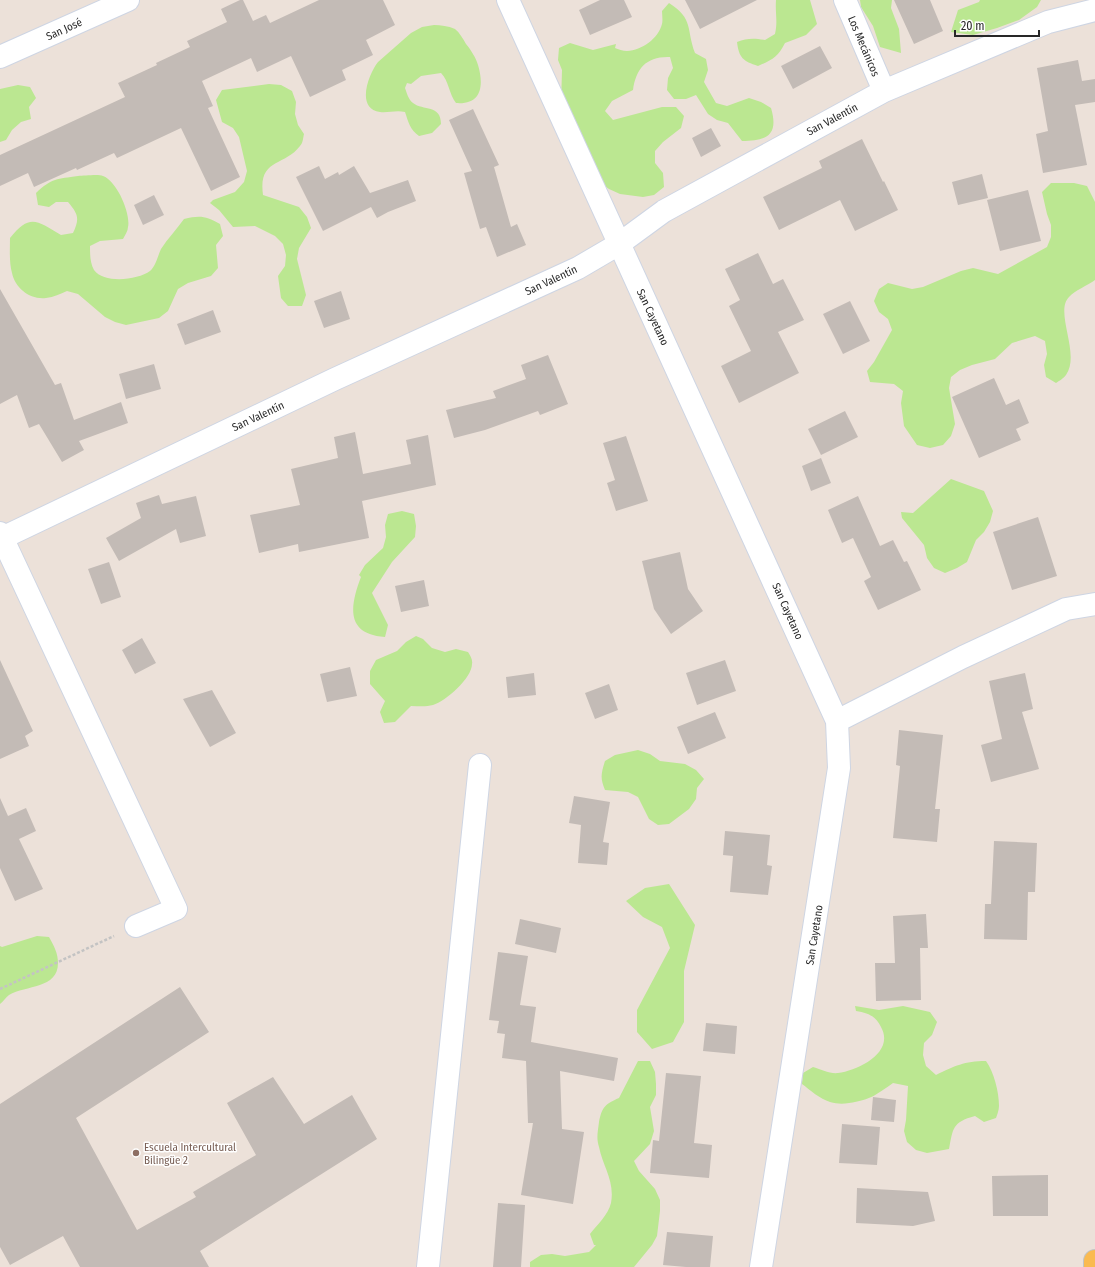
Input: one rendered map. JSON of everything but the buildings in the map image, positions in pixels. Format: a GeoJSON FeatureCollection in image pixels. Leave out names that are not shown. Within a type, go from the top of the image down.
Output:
{"type":"FeatureCollection","features":[{"type":"Feature","properties":{"kind":"main road"},"geometry":{"type":"LineString","coordinates":[[1095,1262],[1095,1267]]}},
{"type":"Feature","properties":{"kind":"street","name":"San José"},"geometry":{"type":"LineString","coordinates":[[0,57],[128,0]]}},
{"type":"Feature","properties":{"kind":"street","name":"San Cayetano"},"geometry":{"type":"LineString","coordinates":[[508,0],[837,721],[839,768],[761,1267]]}},
{"type":"Feature","properties":{"kind":"street","name":"Los Mecánicos"},"geometry":{"type":"LineString","coordinates":[[845,0],[884,91]]}},
{"type":"Feature","properties":{"kind":"street","name":"San Valentín"},"geometry":{"type":"LineString","coordinates":[[1,536],[335,379],[578,268],[619,244],[664,211],[884,91],[1048,22],[1095,10]]}},
{"type":"Feature","properties":{"kind":"street"},"geometry":{"type":"LineString","coordinates":[[1,536],[176,909],[136,926]]}},
{"type":"Feature","properties":{"kind":"street"},"geometry":{"type":"LineString","coordinates":[[837,721],[963,657],[1066,609],[1095,604]]}},
{"type":"Feature","properties":{"kind":"street"},"geometry":{"type":"LineString","coordinates":[[428,1267],[480,765]]}},
{"type":"Feature","properties":{"kind":"path"},"geometry":{"type":"LineString","coordinates":[[0,989],[136,926]]}},
{"type":"Feature","properties":{"kind":"green space"},"geometry":{"type":"Polygon","coordinates":[[[776,0],[810,0],[817,24],[806,35],[785,43],[780,52],[774,58],[758,66],[743,58],[739,52],[737,42],[751,39],[765,40],[775,34],[776,0]]]}},
{"type":"Feature","properties":{"kind":"green space"},"geometry":{"type":"Polygon","coordinates":[[[860,0],[892,0],[891,8],[899,29],[901,53],[880,47],[873,26],[861,7],[860,0]]]}},
{"type":"Feature","properties":{"kind":"green space"},"geometry":{"type":"Polygon","coordinates":[[[980,0],[1041,0],[1037,7],[1019,20],[997,28],[973,35],[951,32],[958,10],[979,2],[980,0]]]}},
{"type":"Feature","properties":{"kind":"green space"},"geometry":{"type":"Polygon","coordinates":[[[669,3],[682,14],[686,20],[695,53],[706,59],[708,70],[704,82],[716,103],[727,106],[749,98],[761,102],[771,108],[773,117],[772,130],[769,135],[764,138],[751,141],[742,141],[728,123],[717,120],[708,114],[696,95],[686,99],[674,99],[667,90],[668,78],[673,68],[670,57],[662,57],[649,61],[637,75],[633,90],[612,101],[605,111],[613,120],[662,107],[676,107],[684,116],[681,128],[663,142],[655,151],[655,163],[663,173],[664,187],[654,195],[643,197],[620,194],[609,189],[591,176],[561,105],[562,70],[558,60],[559,48],[570,43],[593,50],[616,44],[615,48],[624,51],[633,50],[644,46],[653,39],[660,29],[662,24],[662,11],[669,3]]]}},
{"type":"Feature","properties":{"kind":"green space"},"geometry":{"type":"Polygon","coordinates":[[[434,25],[455,29],[460,34],[477,62],[480,72],[481,86],[476,97],[471,101],[456,103],[444,76],[441,73],[421,76],[411,84],[407,83],[405,88],[411,101],[417,105],[435,111],[438,113],[440,118],[441,124],[432,133],[419,136],[411,128],[405,112],[380,112],[372,109],[366,98],[366,90],[374,67],[378,62],[411,33],[422,27],[434,25]]]}},
{"type":"Feature","properties":{"kind":"green space"},"geometry":{"type":"Polygon","coordinates":[[[269,84],[281,85],[292,91],[296,102],[295,114],[298,125],[304,134],[301,145],[294,153],[268,169],[264,175],[262,183],[263,195],[299,207],[307,217],[311,228],[299,248],[297,259],[306,295],[302,306],[288,306],[281,298],[278,276],[285,266],[286,255],[283,244],[275,236],[255,226],[233,227],[219,210],[210,203],[213,200],[235,192],[244,182],[247,171],[239,137],[233,128],[222,122],[216,100],[222,90],[269,84]]]}},
{"type":"Feature","properties":{"kind":"green space"},"geometry":{"type":"Polygon","coordinates":[[[18,85],[30,87],[36,98],[29,107],[31,119],[21,122],[12,130],[6,140],[0,142],[0,89],[18,85]]]}},
{"type":"Feature","properties":{"kind":"green space"},"geometry":{"type":"Polygon","coordinates":[[[101,175],[108,179],[122,198],[127,214],[128,228],[123,239],[100,241],[90,246],[92,264],[94,270],[99,274],[113,279],[121,279],[138,277],[150,271],[161,249],[184,219],[194,217],[211,219],[220,224],[223,236],[216,245],[218,268],[211,276],[188,283],[178,289],[168,311],[159,318],[126,325],[105,317],[78,294],[67,291],[52,297],[40,298],[24,292],[16,284],[12,273],[10,260],[10,238],[17,230],[29,222],[40,223],[61,235],[73,233],[77,224],[77,216],[68,202],[56,202],[49,207],[38,205],[36,193],[46,184],[55,180],[78,176],[101,175]]]}},
{"type":"Feature","properties":{"kind":"green space"},"geometry":{"type":"Polygon","coordinates":[[[1051,183],[1074,183],[1087,186],[1095,202],[1095,280],[1071,295],[1065,304],[1065,323],[1071,356],[1070,366],[1066,375],[1056,383],[1046,377],[1044,365],[1047,354],[1045,341],[1035,336],[1012,343],[995,359],[972,365],[960,370],[951,377],[949,388],[955,424],[951,436],[943,445],[930,448],[917,445],[904,426],[901,403],[903,391],[894,384],[870,382],[867,371],[874,362],[892,330],[888,319],[879,312],[874,301],[879,289],[888,283],[912,289],[923,287],[961,271],[973,268],[998,274],[1047,247],[1051,237],[1051,225],[1042,192],[1051,183]]]}},
{"type":"Feature","properties":{"kind":"green space"},"geometry":{"type":"Polygon","coordinates":[[[951,479],[984,491],[993,511],[990,522],[984,532],[976,540],[967,562],[945,573],[934,568],[927,558],[924,545],[902,518],[901,512],[913,513],[951,479]]]}},
{"type":"Feature","properties":{"kind":"green space"},"geometry":{"type":"Polygon","coordinates":[[[402,511],[414,514],[416,526],[415,537],[392,562],[372,593],[388,625],[385,637],[372,635],[363,630],[357,624],[354,617],[354,598],[361,577],[359,575],[365,565],[383,548],[386,537],[385,525],[388,514],[402,511]]]}},
{"type":"Feature","properties":{"kind":"green space"},"geometry":{"type":"Polygon","coordinates":[[[416,636],[423,639],[432,648],[445,652],[456,649],[468,652],[472,661],[471,670],[463,682],[445,699],[430,706],[411,706],[395,722],[384,723],[380,712],[385,701],[370,684],[370,671],[376,660],[397,651],[406,642],[416,636]]]}},
{"type":"Feature","properties":{"kind":"green space"},"geometry":{"type":"Polygon","coordinates":[[[638,750],[650,754],[660,761],[685,764],[696,770],[704,779],[697,788],[696,799],[689,809],[669,824],[658,825],[649,819],[638,797],[628,792],[605,790],[602,782],[602,776],[605,761],[615,755],[638,750]]]}},
{"type":"Feature","properties":{"kind":"green space"},"geometry":{"type":"Polygon","coordinates":[[[669,884],[695,925],[684,971],[684,1022],[673,1042],[652,1049],[637,1032],[637,1010],[670,948],[662,927],[643,917],[626,901],[645,888],[669,884]]]}},
{"type":"Feature","properties":{"kind":"green space"},"geometry":{"type":"Polygon","coordinates":[[[37,936],[49,937],[51,940],[57,956],[57,971],[53,978],[47,982],[9,995],[0,1004],[0,946],[2,947],[37,936]]]}},
{"type":"Feature","properties":{"kind":"green space"},"geometry":{"type":"Polygon","coordinates":[[[855,1006],[879,1010],[903,1006],[930,1012],[937,1022],[932,1035],[924,1043],[923,1055],[926,1066],[936,1075],[960,1065],[986,1061],[996,1082],[999,1108],[996,1118],[984,1122],[975,1116],[967,1118],[955,1127],[949,1149],[927,1153],[916,1150],[907,1142],[904,1131],[908,1086],[893,1083],[868,1099],[840,1104],[823,1099],[802,1084],[803,1073],[813,1067],[832,1073],[838,1073],[865,1064],[879,1052],[883,1044],[884,1036],[879,1023],[871,1016],[856,1011],[855,1006]]]}},
{"type":"Feature","properties":{"kind":"green space"},"geometry":{"type":"Polygon","coordinates":[[[638,1061],[650,1061],[655,1072],[656,1095],[650,1107],[654,1131],[650,1144],[634,1161],[639,1171],[655,1189],[660,1200],[657,1236],[652,1245],[634,1267],[530,1267],[530,1262],[541,1255],[552,1254],[565,1256],[589,1252],[596,1245],[594,1245],[590,1234],[602,1220],[610,1207],[612,1195],[610,1181],[598,1141],[600,1117],[603,1109],[610,1102],[619,1098],[638,1061]]]}},
{"type":"Feature","properties":{"kind":"place","name":"Escuela Intercultural Bilingüe 2"},"geometry":{"type":"Point","coordinates":[136,1153]}}]}
